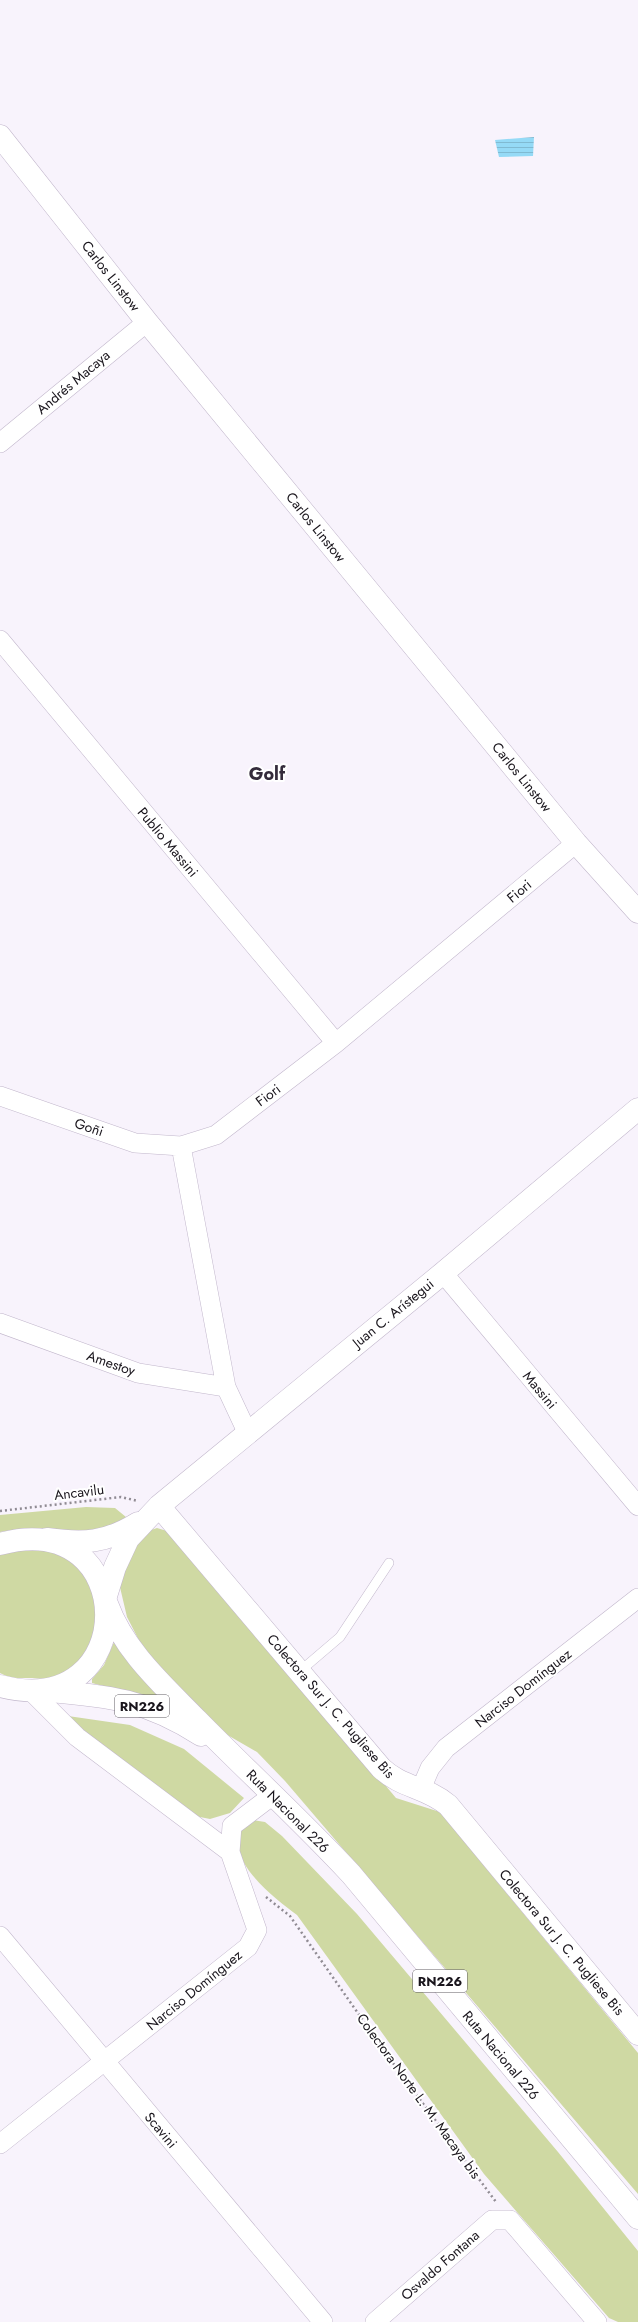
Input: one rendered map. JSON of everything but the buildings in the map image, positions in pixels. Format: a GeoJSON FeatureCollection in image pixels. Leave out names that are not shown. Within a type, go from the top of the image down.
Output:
{"type":"FeatureCollection","features":[{"type":"Feature","properties":{"kind":"main road","name":"Carlos Linstow"},"geometry":{"type":"LineString","coordinates":[[0,136],[147,322],[576,843],[638,912]]}},
{"type":"Feature","properties":{"kind":"main road","name":"Juan C. Arístegui"},"geometry":{"type":"LineString","coordinates":[[106,1600],[123,1549],[128,1540],[154,1512],[443,1273],[638,1109]]}},
{"type":"Feature","properties":{"kind":"main road","name":"Juan C. Arístegui"},"geometry":{"type":"LineString","coordinates":[[43,1538],[76,1542],[93,1542],[118,1534],[154,1512]]}},
{"type":"Feature","properties":{"kind":"main road","name":"Colectora Sur J. C. Pugliese Bis"},"geometry":{"type":"LineString","coordinates":[[154,1512],[299,1672],[389,1776],[398,1782],[421,1789],[439,1798],[457,1814],[638,2034]]}},
{"type":"Feature","properties":{"kind":"main road","name":"Ruta Nacional 226"},"geometry":{"type":"LineString","coordinates":[[0,1544],[20,1538],[43,1538],[63,1545],[82,1557],[96,1573],[115,1623],[143,1664],[231,1754],[315,1835],[351,1874],[638,2218]]}},
{"type":"Feature","properties":{"kind":"main road","name":"Ruta Nacional 226"},"geometry":{"type":"LineString","coordinates":[[37,1691],[62,1685],[79,1674],[93,1660],[104,1636],[107,1624],[106,1600]]}},
{"type":"Feature","properties":{"kind":"main road","name":"Ruta Nacional 226"},"geometry":{"type":"LineString","coordinates":[[0,1686],[21,1691],[103,1695],[158,1711],[191,1728],[231,1754]]}},
{"type":"Feature","properties":{"kind":"street","name":"Andrés Macaya"},"geometry":{"type":"LineString","coordinates":[[0,443],[147,322]]}},
{"type":"Feature","properties":{"kind":"street","name":"Publio Massini"},"geometry":{"type":"LineString","coordinates":[[0,640],[336,1043]]}},
{"type":"Feature","properties":{"kind":"street","name":"Fiori"},"geometry":{"type":"LineString","coordinates":[[181,1146],[216,1135],[336,1043],[576,843]]}},
{"type":"Feature","properties":{"kind":"street","name":"Goñi"},"geometry":{"type":"LineString","coordinates":[[0,1096],[135,1143],[181,1146]]}},
{"type":"Feature","properties":{"kind":"street"},"geometry":{"type":"LineString","coordinates":[[181,1146],[226,1387],[248,1434]]}},
{"type":"Feature","properties":{"kind":"street","name":"Massini"},"geometry":{"type":"LineString","coordinates":[[443,1273],[638,1506]]}},
{"type":"Feature","properties":{"kind":"street","name":"Amestoy"},"geometry":{"type":"LineString","coordinates":[[0,1323],[138,1373],[226,1387]]}},
{"type":"Feature","properties":{"kind":"street","name":"Narciso Domínguez"},"geometry":{"type":"LineString","coordinates":[[421,1789],[430,1768],[446,1748],[638,1598]]}},
{"type":"Feature","properties":{"kind":"street"},"geometry":{"type":"LineString","coordinates":[[37,1691],[77,1737],[230,1852]]}},
{"type":"Feature","properties":{"kind":"street","name":"Narciso Domínguez"},"geometry":{"type":"LineString","coordinates":[[0,2144],[104,2063],[248,1947],[257,1930],[230,1852],[232,1826],[273,1795]]}},
{"type":"Feature","properties":{"kind":"street","name":"Scavini"},"geometry":{"type":"LineString","coordinates":[[0,1936],[104,2063],[323,2322]]}},
{"type":"Feature","properties":{"kind":"street","name":"Osvaldo Fontana"},"geometry":{"type":"LineString","coordinates":[[375,2322],[492,2220],[510,2220]]}},
{"type":"Feature","properties":{"kind":"street"},"geometry":{"type":"LineString","coordinates":[[510,2220],[597,2322]]}},
{"type":"Feature","properties":{"kind":"lane"},"geometry":{"type":"LineString","coordinates":[[299,1672],[340,1637],[389,1563]]}},
{"type":"Feature","properties":{"kind":"path","name":"Ancavilu"},"geometry":{"type":"LineString","coordinates":[[0,1511],[121,1497],[154,1512]]}},
{"type":"Feature","properties":{"kind":"path","name":"Colectora Norte L. M. Macaya bis"},"geometry":{"type":"LineString","coordinates":[[260,1893],[290,1916],[390,2059],[510,2220]]}},
{"type":"Feature","properties":{"kind":"green space"},"geometry":{"type":"Polygon","coordinates":[[[86,1507],[115,1508],[126,1517],[113,1527],[92,1536],[51,1529],[25,1528],[0,1532],[0,1515],[86,1507]]]}},
{"type":"Feature","properties":{"kind":"green space"},"geometry":{"type":"Polygon","coordinates":[[[157,1528],[167,1531],[179,1540],[396,1798],[440,1812],[638,2053],[638,2194],[285,1781],[257,1752],[224,1733],[146,1654],[127,1617],[119,1583],[141,1537],[157,1528]]]}},
{"type":"Feature","properties":{"kind":"green space"},"geometry":{"type":"Polygon","coordinates":[[[21,1549],[38,1549],[49,1551],[65,1557],[80,1569],[90,1585],[95,1603],[96,1622],[91,1641],[82,1657],[69,1670],[49,1679],[16,1678],[0,1673],[0,1555],[21,1549]]]}},
{"type":"Feature","properties":{"kind":"green space"},"geometry":{"type":"Polygon","coordinates":[[[114,1642],[118,1642],[187,1718],[114,1689],[92,1683],[92,1679],[104,1665],[114,1642]]]}},
{"type":"Feature","properties":{"kind":"green space"},"geometry":{"type":"Polygon","coordinates":[[[68,1716],[130,1725],[184,1749],[244,1798],[230,1813],[210,1819],[190,1815],[105,1751],[68,1716]]]}},
{"type":"Feature","properties":{"kind":"green space"},"geometry":{"type":"Polygon","coordinates":[[[253,1820],[265,1822],[282,1836],[357,1914],[558,2152],[638,2251],[638,2322],[618,2322],[609,2318],[484,2174],[297,1915],[260,1884],[252,1874],[240,1854],[238,1844],[241,1828],[253,1820]]]}},
{"type":"Feature","properties":{"kind":"water"},"geometry":{"type":"Polygon","coordinates":[[[534,137],[533,156],[499,157],[495,140],[534,137]]]}},
{"type":"Feature","properties":{"kind":"district","name":"Golf"},"geometry":{"type":"Point","coordinates":[267,774]}}]}
